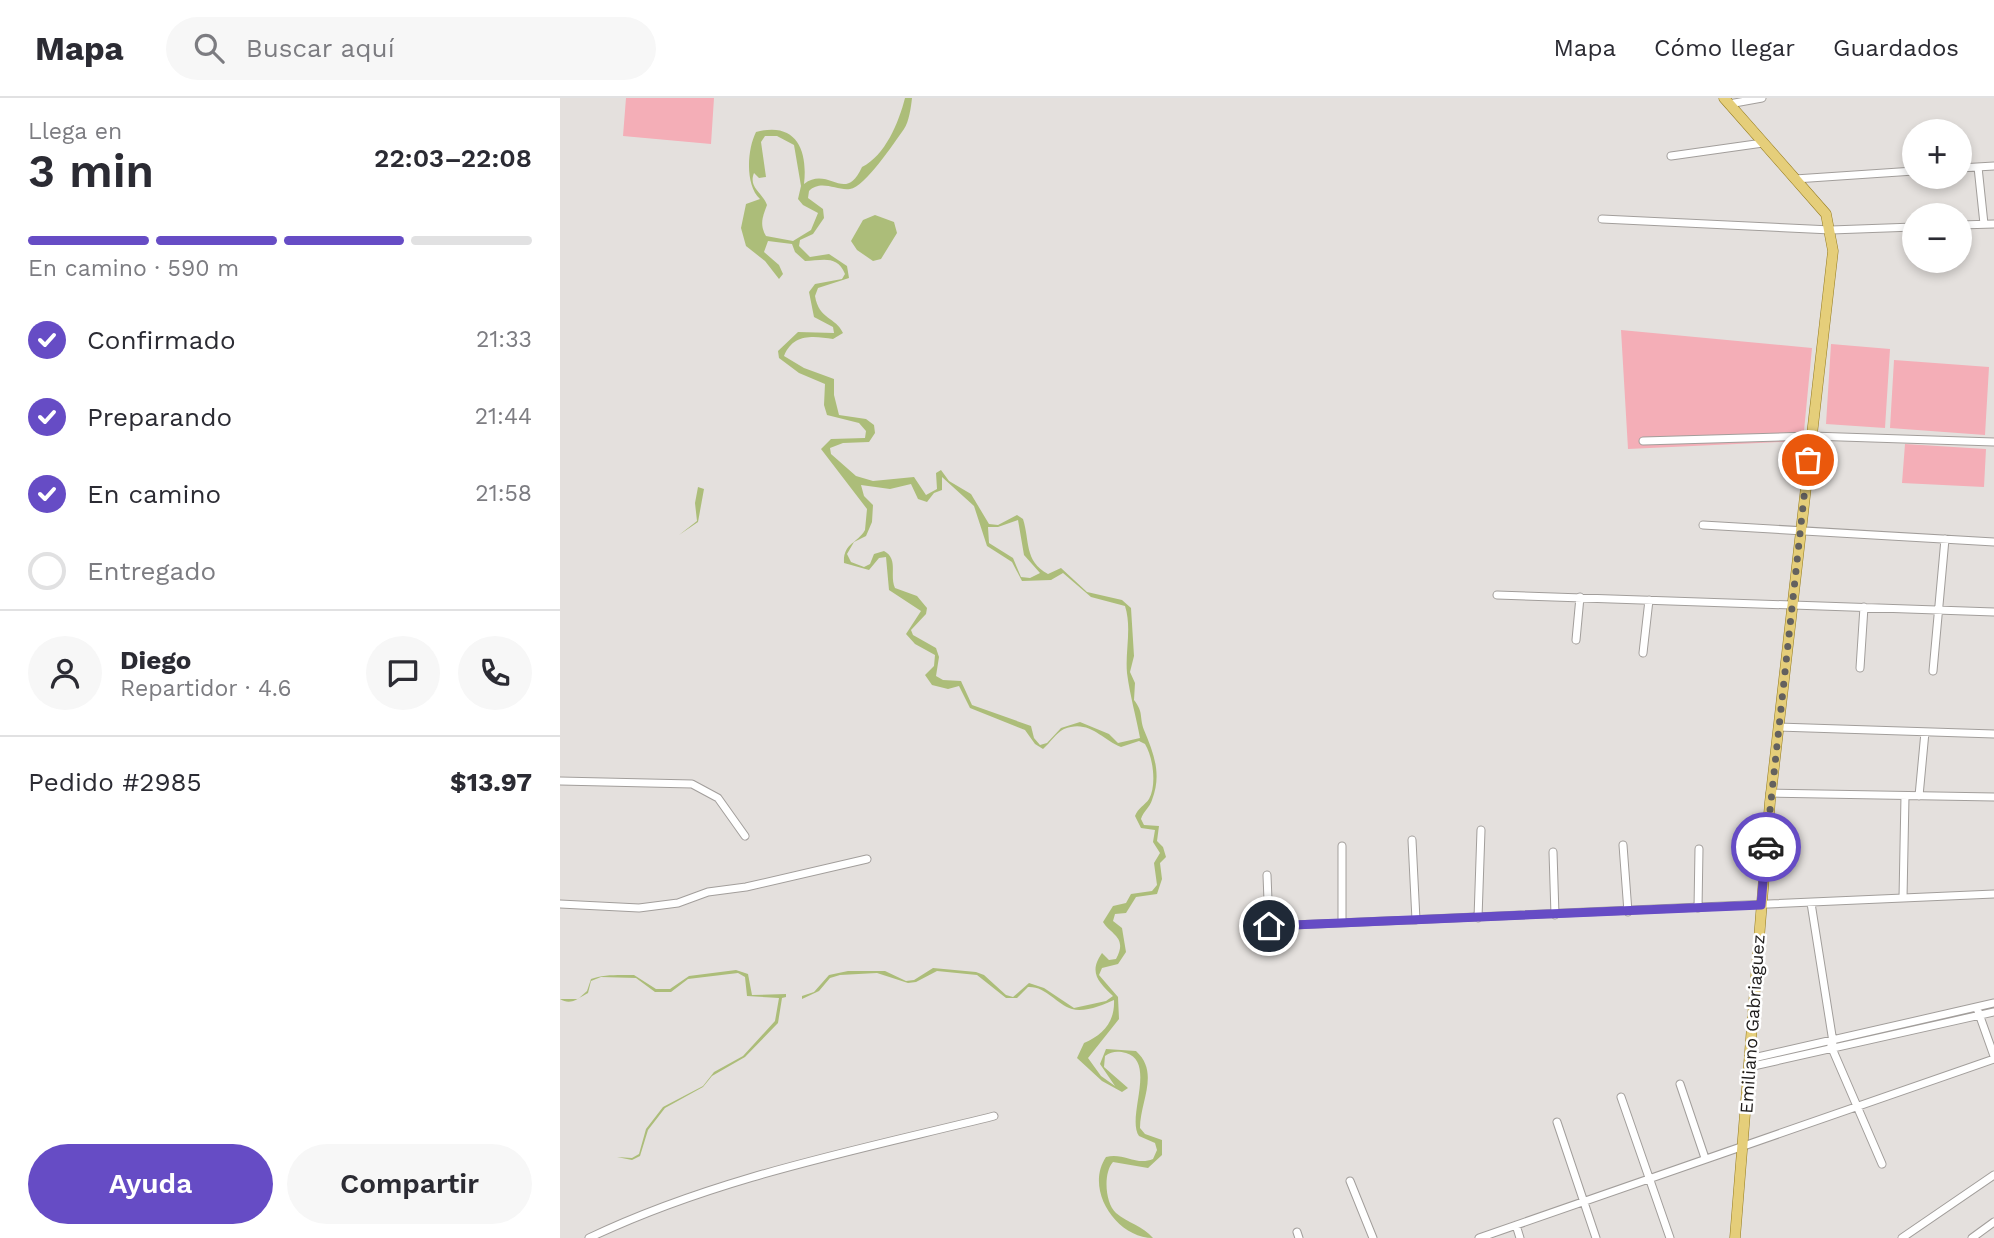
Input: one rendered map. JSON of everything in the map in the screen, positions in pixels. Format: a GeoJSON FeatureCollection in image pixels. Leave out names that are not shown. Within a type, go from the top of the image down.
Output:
{"type":"FeatureCollection","features":[{"type":"Feature","properties":{"kind":"main road","name":"Emiliano Gabriaguez"},"geometry":{"type":"LineString","coordinates":[[1726,101],[1826,214],[1833,251],[1770,793],[1735,1238]]}},
{"type":"Feature","properties":{"kind":"street"},"geometry":{"type":"LineString","coordinates":[[1726,101],[1762,98]]}},
{"type":"Feature","properties":{"kind":"street"},"geometry":{"type":"LineString","coordinates":[[1671,156],[1763,143]]}},
{"type":"Feature","properties":{"kind":"street"},"geometry":{"type":"LineString","coordinates":[[1972,167],[1994,166]]}},
{"type":"Feature","properties":{"kind":"street"},"geometry":{"type":"LineString","coordinates":[[1978,167],[1984,224]]}},
{"type":"Feature","properties":{"kind":"street"},"geometry":{"type":"LineString","coordinates":[[1795,179],[1902,172]]}},
{"type":"Feature","properties":{"kind":"street"},"geometry":{"type":"LineString","coordinates":[[1602,219],[1831,230],[1902,227]]}},
{"type":"Feature","properties":{"kind":"street"},"geometry":{"type":"LineString","coordinates":[[1972,224],[1994,224]]}},
{"type":"Feature","properties":{"kind":"street"},"geometry":{"type":"LineString","coordinates":[[1643,442],[1811,436],[1994,442]]}},
{"type":"Feature","properties":{"kind":"street"},"geometry":{"type":"LineString","coordinates":[[1703,525],[1799,533],[1994,542]]}},
{"type":"Feature","properties":{"kind":"street"},"geometry":{"type":"LineString","coordinates":[[1933,671],[1945,539]]}},
{"type":"Feature","properties":{"kind":"street"},"geometry":{"type":"LineString","coordinates":[[1497,595],[1994,612]]}},
{"type":"Feature","properties":{"kind":"street"},"geometry":{"type":"LineString","coordinates":[[1576,640],[1580,597]]}},
{"type":"Feature","properties":{"kind":"street"},"geometry":{"type":"LineString","coordinates":[[1643,653],[1649,600]]}},
{"type":"Feature","properties":{"kind":"street"},"geometry":{"type":"LineString","coordinates":[[1860,668],[1864,607]]}},
{"type":"Feature","properties":{"kind":"street"},"geometry":{"type":"LineString","coordinates":[[1778,727],[1994,734]]}},
{"type":"Feature","properties":{"kind":"street"},"geometry":{"type":"LineString","coordinates":[[1919,796],[1925,732]]}},
{"type":"Feature","properties":{"kind":"street"},"geometry":{"type":"LineString","coordinates":[[560,781],[692,784],[718,798],[745,836]]}},
{"type":"Feature","properties":{"kind":"street"},"geometry":{"type":"LineString","coordinates":[[1770,793],[1994,797]]}},
{"type":"Feature","properties":{"kind":"street"},"geometry":{"type":"LineString","coordinates":[[1903,898],[1905,796]]}},
{"type":"Feature","properties":{"kind":"street"},"geometry":{"type":"LineString","coordinates":[[1478,918],[1481,830]]}},
{"type":"Feature","properties":{"kind":"street"},"geometry":{"type":"LineString","coordinates":[[1412,840],[1416,920]]}},
{"type":"Feature","properties":{"kind":"street"},"geometry":{"type":"LineString","coordinates":[[1623,845],[1628,912]]}},
{"type":"Feature","properties":{"kind":"street"},"geometry":{"type":"LineString","coordinates":[[1342,846],[1342,923]]}},
{"type":"Feature","properties":{"kind":"street"},"geometry":{"type":"LineString","coordinates":[[1698,908],[1699,849]]}},
{"type":"Feature","properties":{"kind":"street"},"geometry":{"type":"LineString","coordinates":[[1553,852],[1555,915]]}},
{"type":"Feature","properties":{"kind":"street"},"geometry":{"type":"LineString","coordinates":[[560,904],[639,908],[678,903],[708,892],[746,887],[867,859]]}},
{"type":"Feature","properties":{"kind":"street"},"geometry":{"type":"LineString","coordinates":[[1267,875],[1269,926],[1994,894]]}},
{"type":"Feature","properties":{"kind":"street"},"geometry":{"type":"LineString","coordinates":[[1811,903],[1831,1045],[1882,1164]]}},
{"type":"Feature","properties":{"kind":"street"},"geometry":{"type":"LineString","coordinates":[[1749,1063],[1978,1011],[1994,1003]]}},
{"type":"Feature","properties":{"kind":"street"},"geometry":{"type":"LineString","coordinates":[[1978,1011],[1994,1012]]}},
{"type":"Feature","properties":{"kind":"street"},"geometry":{"type":"LineString","coordinates":[[1479,1238],[1994,1058],[1978,1011]]}},
{"type":"Feature","properties":{"kind":"street"},"geometry":{"type":"LineString","coordinates":[[1680,1084],[1705,1158]]}},
{"type":"Feature","properties":{"kind":"street"},"geometry":{"type":"LineString","coordinates":[[1621,1097],[1670,1238]]}},
{"type":"Feature","properties":{"kind":"street"},"geometry":{"type":"LineString","coordinates":[[589,1238],[641,1214],[793,1164],[994,1116]]}},
{"type":"Feature","properties":{"kind":"street"},"geometry":{"type":"LineString","coordinates":[[1557,1122],[1597,1238]]}},
{"type":"Feature","properties":{"kind":"street"},"geometry":{"type":"LineString","coordinates":[[1902,1238],[1994,1175]]}},
{"type":"Feature","properties":{"kind":"street"},"geometry":{"type":"LineString","coordinates":[[1350,1181],[1373,1238]]}},
{"type":"Feature","properties":{"kind":"street"},"geometry":{"type":"LineString","coordinates":[[1972,1238],[1994,1222]]}},
{"type":"Feature","properties":{"kind":"street"},"geometry":{"type":"LineString","coordinates":[[1516,1225],[1520,1238]]}},
{"type":"Feature","properties":{"kind":"shaded area"},"geometry":{"type":"Polygon","coordinates":[[[626,98],[714,98],[711,144],[623,136],[626,98]]]}},
{"type":"Feature","properties":{"kind":"shaded area"},"geometry":{"type":"Polygon","coordinates":[[[905,98],[912,98],[904,129],[863,181],[850,189],[819,186],[809,191],[808,198],[823,209],[824,218],[813,234],[800,240],[799,246],[810,257],[829,254],[847,266],[849,278],[818,288],[815,296],[820,310],[843,333],[833,339],[812,337],[798,340],[784,356],[804,368],[834,379],[834,395],[839,415],[866,419],[874,425],[875,433],[869,442],[843,443],[830,448],[831,454],[856,476],[873,481],[914,477],[926,495],[937,489],[936,473],[941,470],[949,481],[971,494],[989,524],[998,525],[1017,515],[1023,519],[1031,557],[1040,569],[1048,574],[1061,568],[1087,592],[1122,600],[1131,608],[1134,656],[1130,672],[1135,683],[1134,700],[1154,756],[1156,773],[1155,791],[1141,819],[1144,825],[1159,826],[1157,841],[1163,847],[1166,857],[1160,863],[1162,879],[1157,894],[1136,897],[1126,913],[1115,914],[1113,921],[1122,928],[1126,952],[1118,964],[1102,968],[1099,975],[1118,997],[1119,1019],[1088,1058],[1101,1076],[1115,1086],[1100,1064],[1106,1049],[1136,1051],[1147,1069],[1147,1088],[1140,1128],[1145,1134],[1162,1140],[1162,1155],[1148,1168],[1113,1162],[1108,1173],[1107,1188],[1109,1202],[1116,1213],[1145,1230],[1153,1238],[1127,1230],[1117,1221],[1108,1210],[1099,1184],[1100,1170],[1106,1157],[1118,1156],[1147,1161],[1153,1159],[1157,1150],[1155,1143],[1139,1136],[1136,1128],[1139,1067],[1135,1058],[1126,1053],[1115,1052],[1105,1056],[1104,1067],[1128,1088],[1122,1092],[1102,1081],[1077,1058],[1084,1043],[1097,1036],[1110,1021],[1114,1000],[1093,1008],[1077,1010],[1066,1007],[1046,992],[1034,987],[1028,987],[1017,998],[1006,998],[977,975],[937,971],[916,982],[908,983],[877,973],[840,975],[830,978],[819,991],[802,999],[802,996],[814,992],[829,975],[848,971],[885,971],[906,981],[914,980],[933,968],[976,972],[984,975],[1006,995],[1013,997],[1029,983],[1044,988],[1074,1008],[1106,1001],[1113,996],[1097,977],[1096,966],[1102,953],[1109,960],[1116,959],[1120,946],[1117,937],[1103,922],[1113,906],[1126,903],[1131,894],[1152,891],[1157,885],[1154,863],[1160,853],[1153,842],[1155,830],[1141,828],[1135,816],[1149,799],[1153,786],[1152,763],[1145,744],[1139,741],[1121,747],[1081,726],[1064,729],[1043,749],[1035,744],[1025,730],[970,708],[959,686],[948,689],[932,685],[925,675],[934,666],[935,655],[915,644],[906,634],[921,611],[889,590],[886,557],[879,558],[869,570],[844,563],[848,547],[865,530],[867,509],[821,449],[831,439],[865,438],[866,431],[859,423],[827,415],[824,405],[825,384],[799,373],[779,358],[778,351],[798,332],[834,333],[833,327],[814,317],[809,292],[815,284],[842,279],[845,274],[833,261],[805,261],[795,252],[792,244],[768,241],[764,252],[779,265],[783,274],[779,279],[765,261],[746,246],[741,228],[746,204],[760,199],[752,185],[749,157],[756,132],[781,131],[790,135],[801,150],[804,160],[804,184],[813,179],[849,183],[884,147],[905,98]],[[765,136],[761,142],[766,177],[759,178],[754,173],[753,178],[754,187],[767,205],[762,220],[763,228],[766,236],[793,241],[811,230],[818,213],[798,199],[801,186],[794,145],[777,136],[765,136]],[[942,477],[942,490],[934,493],[927,502],[918,499],[911,484],[890,489],[861,485],[864,496],[873,505],[872,522],[866,536],[854,542],[847,554],[851,562],[864,567],[870,564],[874,554],[884,551],[889,554],[895,588],[917,596],[927,608],[926,614],[911,630],[913,635],[936,648],[939,657],[936,676],[943,680],[961,681],[972,705],[1031,726],[1034,738],[1040,745],[1047,743],[1061,728],[1080,722],[1109,734],[1118,743],[1140,738],[1127,673],[1128,623],[1125,606],[1091,597],[1063,573],[1051,580],[1022,581],[1012,562],[987,546],[974,506],[942,477]],[[1018,520],[998,527],[988,527],[989,543],[1013,558],[1021,577],[1030,578],[1040,573],[1024,555],[1018,520]]]}},
{"type":"Feature","properties":{"kind":"shaded area"},"geometry":{"type":"Polygon","coordinates":[[[875,215],[894,222],[897,233],[881,259],[873,261],[857,250],[851,241],[863,220],[875,215]]]}},
{"type":"Feature","properties":{"kind":"shaded area"},"geometry":{"type":"Polygon","coordinates":[[[1621,330],[1812,348],[1803,441],[1628,449],[1621,330]]]}},
{"type":"Feature","properties":{"kind":"shaded area"},"geometry":{"type":"Polygon","coordinates":[[[1831,344],[1890,349],[1885,428],[1826,424],[1831,344]]]}},
{"type":"Feature","properties":{"kind":"shaded area"},"geometry":{"type":"Polygon","coordinates":[[[1894,360],[1989,367],[1985,435],[1890,428],[1894,360]]]}},
{"type":"Feature","properties":{"kind":"shaded area"},"geometry":{"type":"Polygon","coordinates":[[[1905,444],[1986,449],[1984,487],[1902,483],[1905,444]]]}},
{"type":"Feature","properties":{"kind":"shaded area"},"geometry":{"type":"Polygon","coordinates":[[[698,487],[704,489],[698,522],[679,535],[697,521],[695,503],[698,487]]]}},
{"type":"Feature","properties":{"kind":"shaded area"},"geometry":{"type":"Polygon","coordinates":[[[736,970],[748,974],[752,995],[786,994],[786,997],[782,998],[778,1023],[745,1057],[712,1076],[703,1087],[665,1108],[648,1130],[640,1156],[632,1160],[617,1157],[632,1158],[639,1154],[646,1129],[663,1107],[703,1086],[714,1072],[743,1056],[775,1021],[779,998],[747,996],[745,977],[738,973],[688,979],[671,992],[655,992],[636,978],[601,977],[591,981],[588,993],[579,998],[587,991],[591,979],[601,976],[634,975],[656,989],[670,989],[689,976],[736,970]]]}},
{"type":"Feature","properties":{"kind":"way so far"},"geometry":{"type":"LineString","coordinates":[[1766,847],[1808,460]]}},
{"type":"Feature","properties":{"kind":"route"},"geometry":{"type":"LineString","coordinates":[[1269,926],[1761,905],[1766,847]]}}]}
